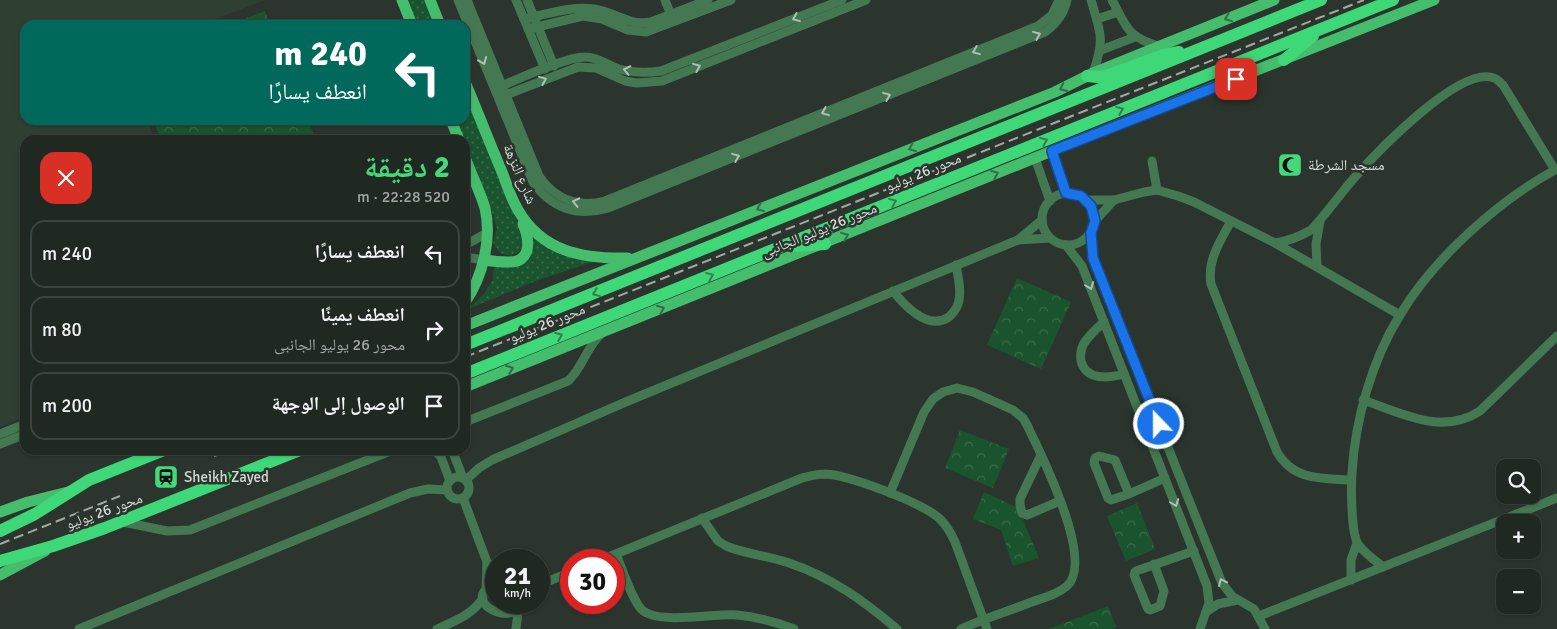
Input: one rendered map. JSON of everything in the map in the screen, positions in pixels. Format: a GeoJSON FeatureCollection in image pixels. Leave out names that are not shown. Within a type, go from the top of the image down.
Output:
{"type":"FeatureCollection","features":[{"type":"Feature","properties":{"kind":"highway","name":"محور 26 يوليو"},"geometry":{"type":"LineString","coordinates":[[470,343],[1321,0]]}},
{"type":"Feature","properties":{"kind":"highway","name":"محور 26 يوليو"},"geometry":{"type":"LineString","coordinates":[[470,372],[1393,0]]}},
{"type":"Feature","properties":{"kind":"highway"},"geometry":{"type":"LineString","coordinates":[[1284,60],[1321,29]]}},
{"type":"Feature","properties":{"kind":"highway"},"geometry":{"type":"LineString","coordinates":[[1090,74],[1102,77],[1171,53],[1194,52]]}},
{"type":"Feature","properties":{"kind":"highway"},"geometry":{"type":"LineString","coordinates":[[779,248],[825,244]]}},
{"type":"Feature","properties":{"kind":"highway","name":"محور 26 يوليو"},"geometry":{"type":"LineString","coordinates":[[0,530],[35,514],[70,491],[100,476],[152,455]]}},
{"type":"Feature","properties":{"kind":"highway","name":"محور 26 يوليو"},"geometry":{"type":"LineString","coordinates":[[0,561],[123,522],[288,455]]}},
{"type":"Feature","properties":{"kind":"main road"},"geometry":{"type":"LineString","coordinates":[[402,0],[410,20]]}},
{"type":"Feature","properties":{"kind":"main road"},"geometry":{"type":"LineString","coordinates":[[430,0],[438,20]]}},
{"type":"Feature","properties":{"kind":"main road"},"geometry":{"type":"LineString","coordinates":[[470,324],[1055,92],[1090,74],[1274,0]]}},
{"type":"Feature","properties":{"kind":"main road","name":"محور 26 يوليو الجانبى"},"geometry":{"type":"LineString","coordinates":[[470,385],[1434,0]]}},
{"type":"Feature","properties":{"kind":"main road","name":"شارع النزهة"},"geometry":{"type":"LineString","coordinates":[[470,94],[518,210],[527,223],[541,237],[568,252],[597,258],[634,258]]}},
{"type":"Feature","properties":{"kind":"main road"},"geometry":{"type":"LineString","coordinates":[[470,170],[485,208],[487,233],[484,260],[470,294]]}},
{"type":"Feature","properties":{"kind":"main road"},"geometry":{"type":"LineString","coordinates":[[484,260],[509,262],[516,261],[524,255],[529,239],[518,210]]}},
{"type":"Feature","properties":{"kind":"main road"},"geometry":{"type":"LineString","coordinates":[[0,512],[28,502],[70,491]]}},
{"type":"Feature","properties":{"kind":"main road"},"geometry":{"type":"LineString","coordinates":[[0,575],[52,546]]}},
{"type":"Feature","properties":{"kind":"street"},"geometry":{"type":"LineString","coordinates":[[458,0],[467,20]]}},
{"type":"Feature","properties":{"kind":"street"},"geometry":{"type":"LineString","coordinates":[[467,0],[528,173],[538,190],[552,202],[579,212],[597,207],[1045,32],[1058,20],[1068,0]]}},
{"type":"Feature","properties":{"kind":"street"},"geometry":{"type":"LineString","coordinates":[[516,0],[545,69]]}},
{"type":"Feature","properties":{"kind":"street"},"geometry":{"type":"LineString","coordinates":[[527,0],[554,66]]}},
{"type":"Feature","properties":{"kind":"street"},"geometry":{"type":"LineString","coordinates":[[666,0],[671,15]]}},
{"type":"Feature","properties":{"kind":"street"},"geometry":{"type":"LineString","coordinates":[[524,19],[574,8],[594,9],[624,20],[644,23],[671,15],[708,0]]}},
{"type":"Feature","properties":{"kind":"street"},"geometry":{"type":"LineString","coordinates":[[528,29],[583,16],[602,18],[628,30],[646,32],[731,0]]}},
{"type":"Feature","properties":{"kind":"street"},"geometry":{"type":"LineString","coordinates":[[502,97],[578,67],[596,68],[625,81],[650,83],[662,81],[866,0]]}},
{"type":"Feature","properties":{"kind":"street"},"geometry":{"type":"LineString","coordinates":[[597,207],[1038,26],[1052,14],[1059,0]]}},
{"type":"Feature","properties":{"kind":"street"},"geometry":{"type":"LineString","coordinates":[[1090,74],[1101,50],[1101,37],[1091,0]]}},
{"type":"Feature","properties":{"kind":"street"},"geometry":{"type":"LineString","coordinates":[[1112,0],[1130,33],[1135,37],[1158,46]]}},
{"type":"Feature","properties":{"kind":"street"},"geometry":{"type":"LineString","coordinates":[[498,87],[545,69],[585,57],[601,60],[629,71],[645,73],[661,71],[838,1]]}},
{"type":"Feature","properties":{"kind":"street"},"geometry":{"type":"LineString","coordinates":[[1097,19],[1118,12]]}},
{"type":"Feature","properties":{"kind":"street"},"geometry":{"type":"LineString","coordinates":[[470,26],[498,87]]}},
{"type":"Feature","properties":{"kind":"street"},"geometry":{"type":"LineString","coordinates":[[1101,50],[1135,37]]}},
{"type":"Feature","properties":{"kind":"street"},"geometry":{"type":"LineString","coordinates":[[1274,243],[1300,237],[1311,230],[1367,164],[1413,119],[1450,91],[1476,78],[1496,78],[1503,86],[1556,170],[1517,194],[1468,235],[1441,261],[1400,314],[1385,344],[1363,400],[1354,441],[1351,480],[1357,543],[1351,560],[1352,580]]}},
{"type":"Feature","properties":{"kind":"street"},"geometry":{"type":"LineString","coordinates":[[1052,151],[1066,193]]}},
{"type":"Feature","properties":{"kind":"street"},"geometry":{"type":"LineString","coordinates":[[1035,158],[1050,201]]}},
{"type":"Feature","properties":{"kind":"street"},"geometry":{"type":"LineString","coordinates":[[1152,161],[1157,190]]}},
{"type":"Feature","properties":{"kind":"street"},"geometry":{"type":"LineString","coordinates":[[1087,200],[1114,200],[1157,190],[1194,202],[1274,243],[1400,314]]}},
{"type":"Feature","properties":{"kind":"street"},"geometry":{"type":"LineString","coordinates":[[464,479],[492,460],[628,401],[1018,240],[1042,220],[1046,206],[1060,194],[1066,193],[1081,196],[1087,200],[1091,206],[1095,221]]}},
{"type":"Feature","properties":{"kind":"street"},"geometry":{"type":"LineString","coordinates":[[1114,200],[1095,221],[1091,233],[1093,258],[1226,590],[1250,606],[1259,616],[1265,629]]}},
{"type":"Feature","properties":{"kind":"street"},"geometry":{"type":"LineString","coordinates":[[1042,220],[1050,238],[1066,245],[1076,244],[1084,240],[1091,233]]}},
{"type":"Feature","properties":{"kind":"street"},"geometry":{"type":"LineString","coordinates":[[1317,267],[1316,244],[1320,220]]}},
{"type":"Feature","properties":{"kind":"street"},"geometry":{"type":"LineString","coordinates":[[1231,221],[1212,257],[1210,266],[1211,284],[1278,452],[1288,466],[1302,475],[1351,480]]}},
{"type":"Feature","properties":{"kind":"street"},"geometry":{"type":"LineString","coordinates":[[470,243],[487,233]]}},
{"type":"Feature","properties":{"kind":"street"},"geometry":{"type":"LineString","coordinates":[[1018,240],[1050,238]]}},
{"type":"Feature","properties":{"kind":"street"},"geometry":{"type":"LineString","coordinates":[[1066,245],[1082,266],[1207,586],[1209,603],[1200,629]]}},
{"type":"Feature","properties":{"kind":"street"},"geometry":{"type":"LineString","coordinates":[[470,258],[484,260]]}},
{"type":"Feature","properties":{"kind":"street"},"geometry":{"type":"LineString","coordinates":[[893,291],[906,306],[921,317],[929,320],[942,320],[954,312],[958,304],[959,284],[956,265]]}},
{"type":"Feature","properties":{"kind":"street"},"geometry":{"type":"LineString","coordinates":[[1104,322],[1094,331],[1084,345],[1081,352],[1083,366],[1097,376],[1112,378],[1124,374]]}},
{"type":"Feature","properties":{"kind":"street"},"geometry":{"type":"LineString","coordinates":[[470,420],[568,381],[577,372],[588,348],[602,333]]}},
{"type":"Feature","properties":{"kind":"street"},"geometry":{"type":"LineString","coordinates":[[1363,400],[1427,421],[1444,423],[1460,421],[1480,411],[1557,336]]}},
{"type":"Feature","properties":{"kind":"street"},"geometry":{"type":"LineString","coordinates":[[890,493],[929,403],[937,395],[957,388],[973,392],[1019,414],[1028,425],[1060,501],[1075,548],[1076,566],[1072,580],[1054,594],[983,619],[961,629]]}},
{"type":"Feature","properties":{"kind":"street"},"geometry":{"type":"LineString","coordinates":[[0,434],[20,426]]}},
{"type":"Feature","properties":{"kind":"street"},"geometry":{"type":"LineString","coordinates":[[0,444],[20,436]]}},
{"type":"Feature","properties":{"kind":"street"},"geometry":{"type":"LineString","coordinates":[[123,522],[167,531],[190,530],[381,455]]}},
{"type":"Feature","properties":{"kind":"street"},"geometry":{"type":"LineString","coordinates":[[439,455],[450,481]]}},
{"type":"Feature","properties":{"kind":"street"},"geometry":{"type":"LineString","coordinates":[[447,490],[453,498],[463,498],[469,491],[469,485],[464,479],[454,455]]}},
{"type":"Feature","properties":{"kind":"street"},"geometry":{"type":"LineString","coordinates":[[1042,455],[1020,499],[1022,513],[1027,515],[1060,501]]}},
{"type":"Feature","properties":{"kind":"street"},"geometry":{"type":"LineString","coordinates":[[1130,494],[1115,460],[1099,456],[1095,458],[1094,463],[1110,500],[1113,501],[1130,494],[1165,478]]}},
{"type":"Feature","properties":{"kind":"street"},"geometry":{"type":"LineString","coordinates":[[625,550],[813,475],[835,475],[890,493],[939,518],[949,529],[956,542],[987,629]]}},
{"type":"Feature","properties":{"kind":"street"},"geometry":{"type":"LineString","coordinates":[[447,490],[450,481],[456,477],[464,479]]}},
{"type":"Feature","properties":{"kind":"street"},"geometry":{"type":"LineString","coordinates":[[79,629],[410,493],[428,489],[447,490]]}},
{"type":"Feature","properties":{"kind":"street"},"geometry":{"type":"LineString","coordinates":[[463,498],[485,554]]}},
{"type":"Feature","properties":{"kind":"street"},"geometry":{"type":"LineString","coordinates":[[1523,514],[1557,498]]}},
{"type":"Feature","properties":{"kind":"street"},"geometry":{"type":"LineString","coordinates":[[702,518],[718,541],[726,546],[786,562],[822,576],[868,604],[897,629]]}},
{"type":"Feature","properties":{"kind":"street"},"geometry":{"type":"LineString","coordinates":[[1259,616],[1383,567],[1496,526]]}},
{"type":"Feature","properties":{"kind":"street"},"geometry":{"type":"LineString","coordinates":[[1357,543],[1383,567]]}},
{"type":"Feature","properties":{"kind":"street"},"geometry":{"type":"LineString","coordinates":[[1154,564],[1164,592],[1160,606],[1150,610],[1134,573],[1154,564],[1194,551]]}},
{"type":"Feature","properties":{"kind":"street"},"geometry":{"type":"LineString","coordinates":[[625,575],[637,603],[649,614],[665,618],[718,614],[738,615],[771,621],[794,629]]}},
{"type":"Feature","properties":{"kind":"street"},"geometry":{"type":"LineString","coordinates":[[442,628],[466,616],[479,605],[485,594]]}},
{"type":"Feature","properties":{"kind":"street"},"geometry":{"type":"LineString","coordinates":[[485,594],[485,609]]}},
{"type":"Feature","properties":{"kind":"street"},"geometry":{"type":"LineString","coordinates":[[1206,612],[1224,602],[1239,600]]}},
{"type":"Feature","properties":{"kind":"street"},"geometry":{"type":"LineString","coordinates":[[466,616],[490,616],[504,620],[515,614]]}},
{"type":"Feature","properties":{"kind":"street"},"geometry":{"type":"LineString","coordinates":[[516,629],[519,614]]}},
{"type":"Feature","properties":{"kind":"shaded area"},"geometry":{"type":"Polygon","coordinates":[[[0,0],[265,0],[214,20],[20,20],[20,125],[149,125],[153,135],[20,135],[20,418],[0,427],[0,0]]]}},
{"type":"Feature","properties":{"kind":"green space"},"geometry":{"type":"Polygon","coordinates":[[[406,0],[424,0],[433,20],[414,20],[406,0]]]}},
{"type":"Feature","properties":{"kind":"green space"},"geometry":{"type":"Polygon","coordinates":[[[265,11],[268,20],[241,20],[265,11]]]}},
{"type":"Feature","properties":{"kind":"green space"},"geometry":{"type":"Polygon","coordinates":[[[470,108],[525,243],[520,251],[511,256],[500,253],[493,243],[497,229],[489,201],[470,156],[470,135],[461,135],[457,125],[470,125],[470,108]]]}},
{"type":"Feature","properties":{"kind":"green space"},"geometry":{"type":"Polygon","coordinates":[[[155,125],[310,125],[314,135],[159,135],[155,125]]]}},
{"type":"Feature","properties":{"kind":"green space"},"geometry":{"type":"Polygon","coordinates":[[[534,236],[593,262],[538,280],[470,308],[484,294],[493,280],[494,267],[512,266],[530,259],[534,236]]]}},
{"type":"Feature","properties":{"kind":"green space"},"geometry":{"type":"Polygon","coordinates":[[[1017,278],[1071,302],[1041,369],[987,345],[1017,278]]]}},
{"type":"Feature","properties":{"kind":"green space"},"geometry":{"type":"Polygon","coordinates":[[[960,430],[1009,449],[993,488],[945,468],[960,430]]]}},
{"type":"Feature","properties":{"kind":"green space"},"geometry":{"type":"Polygon","coordinates":[[[984,492],[1018,508],[1039,558],[1013,566],[1001,530],[973,519],[984,492]]]}},
{"type":"Feature","properties":{"kind":"green space"},"geometry":{"type":"Polygon","coordinates":[[[1137,503],[1155,549],[1126,561],[1107,516],[1137,503]]]}},
{"type":"Feature","properties":{"kind":"green space"},"geometry":{"type":"Polygon","coordinates":[[[1108,606],[1116,627],[1112,629],[1049,629],[1108,606]]]}},
{"type":"Feature","properties":{"kind":"railway"},"geometry":{"type":"LineString","coordinates":[[470,355],[1364,0]]}},
{"type":"Feature","properties":{"kind":"railway"},"geometry":{"type":"LineString","coordinates":[[0,544],[120,496]]}},
{"type":"Feature","properties":{"kind":"place","name":"مسجد الشرطة"},"geometry":{"type":"Point","coordinates":[1290,165]}},
{"type":"Feature","properties":{"kind":"place","name":"Sheikh Zayed"},"geometry":{"type":"Point","coordinates":[166,477]}},
{"type":"Feature","properties":{"kind":"route"},"geometry":{"type":"LineString","coordinates":[[1159,424],[1093,258],[1091,233],[1095,221],[1094,213],[1087,200],[1081,196],[1066,193],[1052,151],[1236,79]]}}]}
